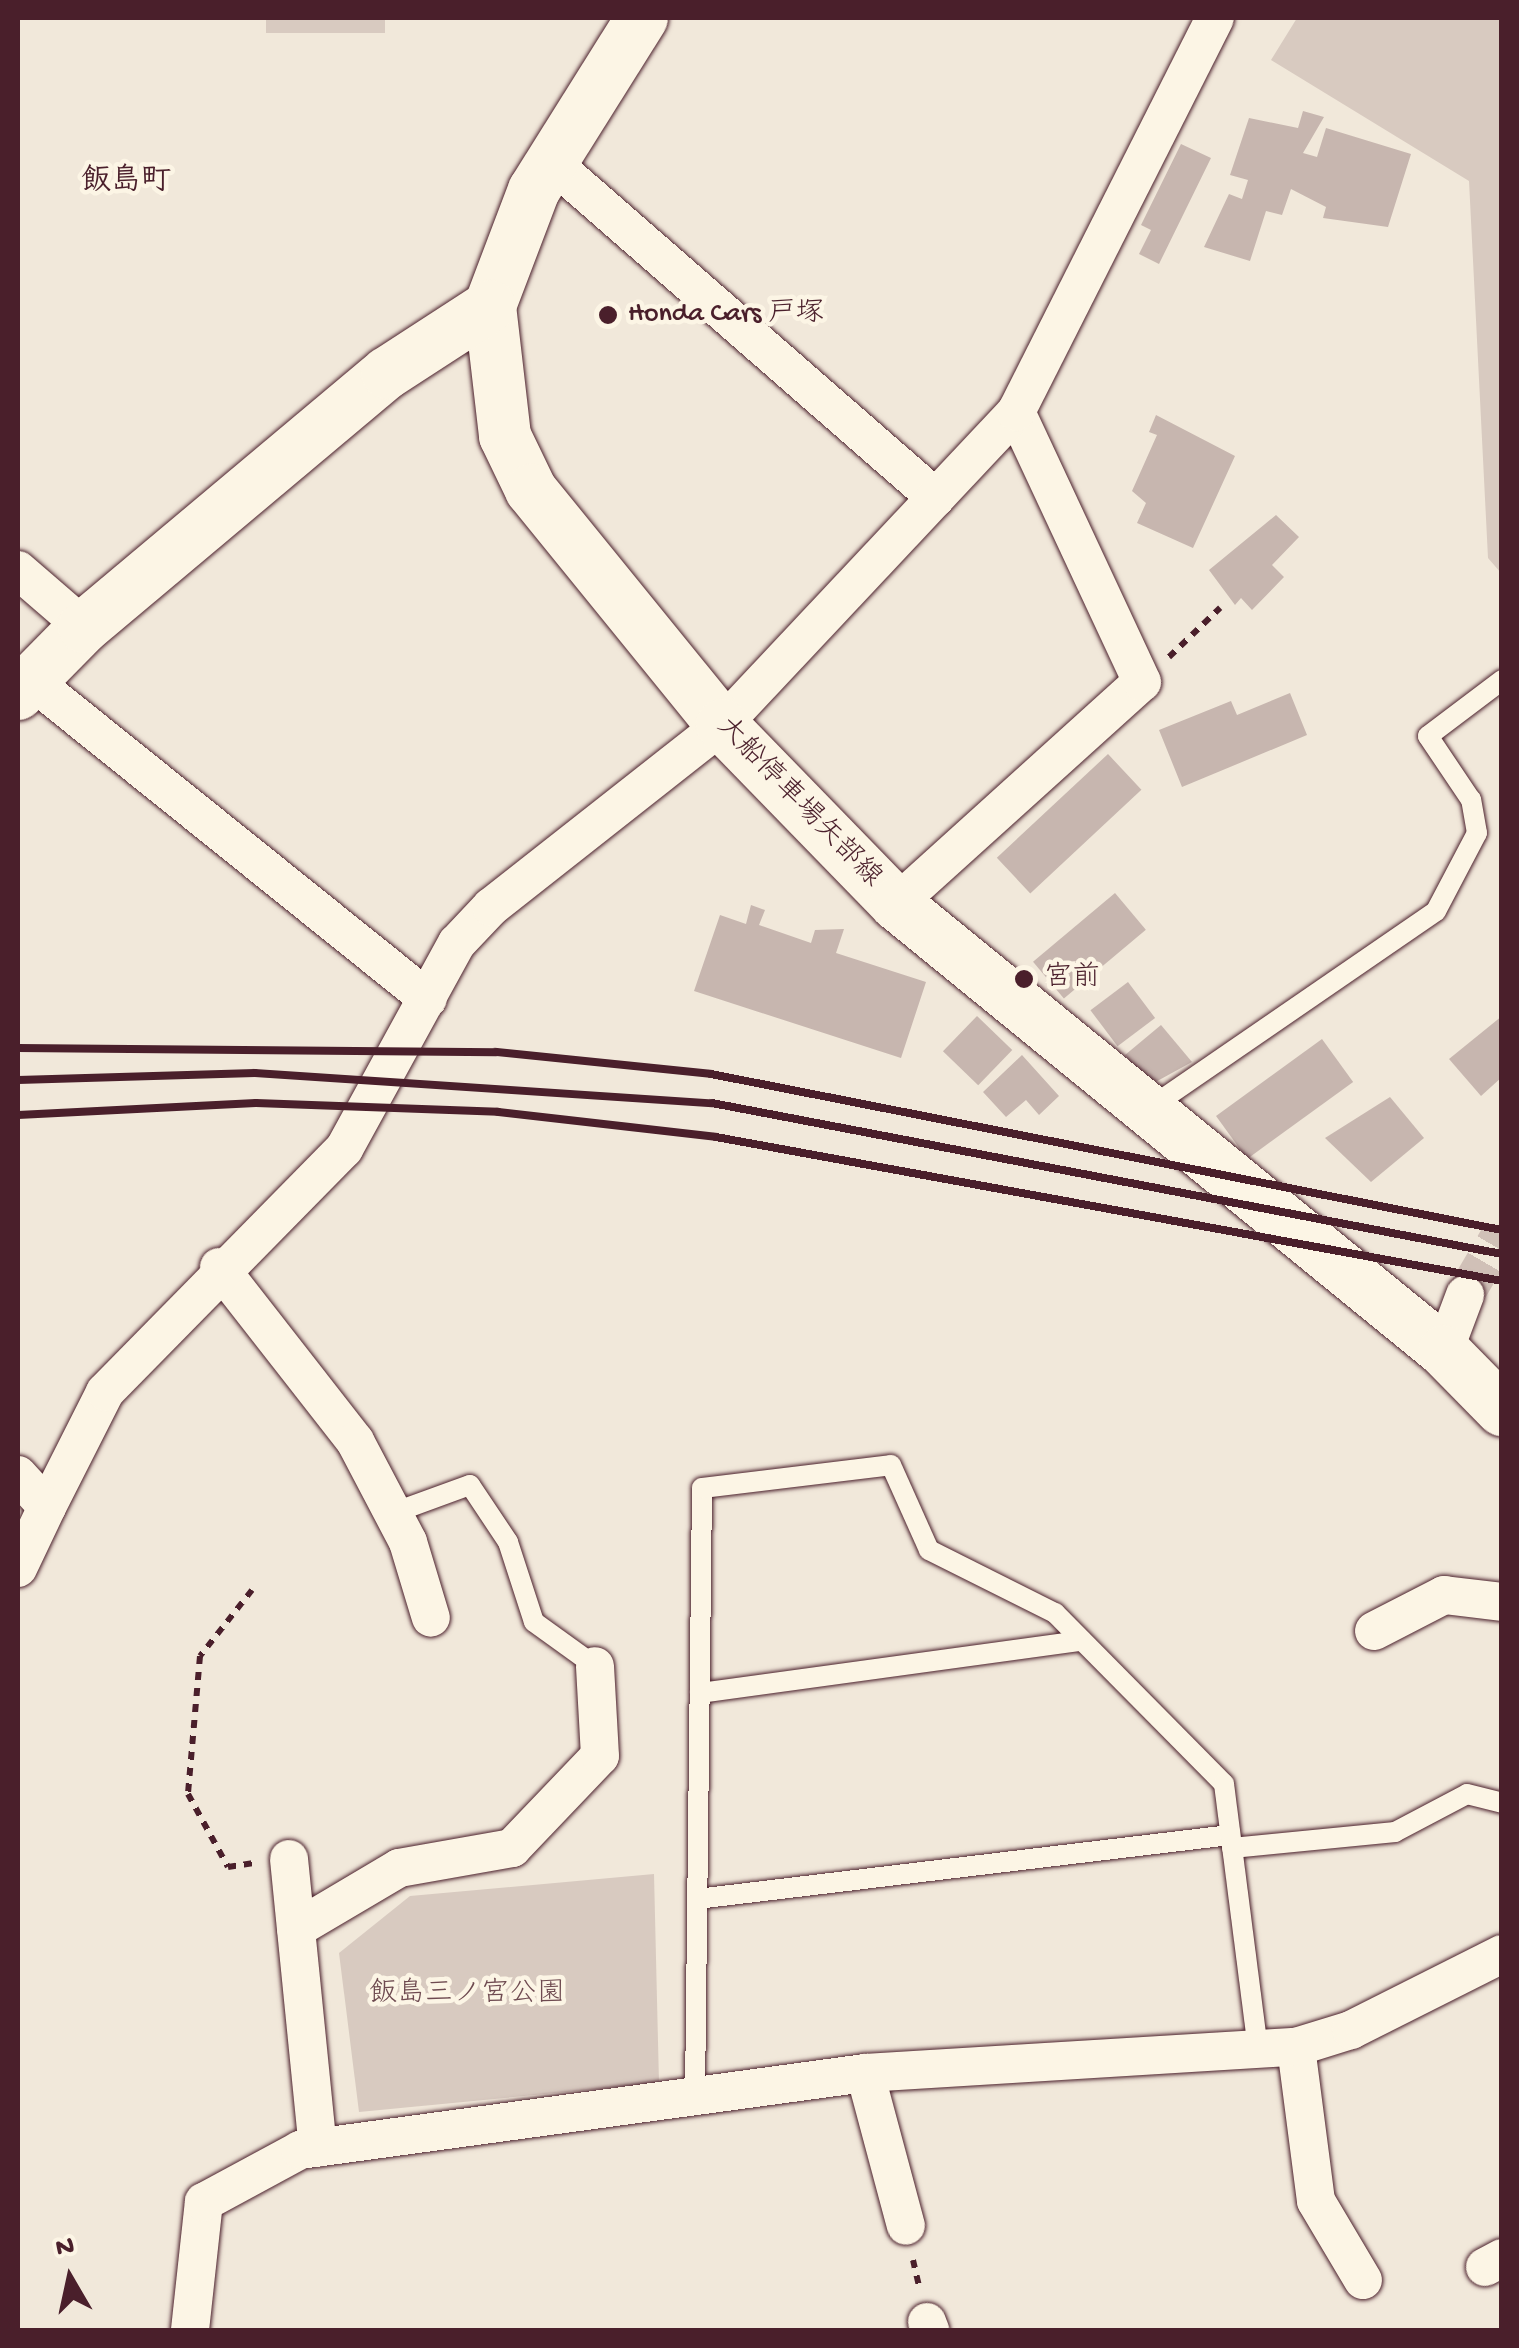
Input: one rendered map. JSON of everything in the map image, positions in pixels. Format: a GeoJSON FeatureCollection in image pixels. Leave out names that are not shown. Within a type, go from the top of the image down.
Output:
{"type":"FeatureCollection","features":[{"type":"Feature","properties":{"kind":"main road","name":"大船停車場矢部線"},"geometry":{"type":"LineString","coordinates":[[642,18],[550,161],[490,306],[505,436],[532,490],[722,724],[896,904],[1142,1112],[1444,1351],[1502,1410]]}},
{"type":"Feature","properties":{"kind":"main road"},"geometry":{"type":"LineString","coordinates":[[24,687],[84,627],[387,373],[490,306]]}},
{"type":"Feature","properties":{"kind":"street"},"geometry":{"type":"LineString","coordinates":[[18,1568],[105,1392],[219,1267],[344,1149],[457,944],[491,907],[722,724],[1016,412],[1215,18]]}},
{"type":"Feature","properties":{"kind":"street"},"geometry":{"type":"LineString","coordinates":[[550,161],[936,498]]}},
{"type":"Feature","properties":{"kind":"street"},"geometry":{"type":"LineString","coordinates":[[896,904],[1142,682],[1016,412]]}},
{"type":"Feature","properties":{"kind":"street"},"geometry":{"type":"LineString","coordinates":[[18,570],[84,627]]}},
{"type":"Feature","properties":{"kind":"street"},"geometry":{"type":"LineString","coordinates":[[24,687],[428,998]]}},
{"type":"Feature","properties":{"kind":"street"},"geometry":{"type":"LineString","coordinates":[[219,1267],[345,1426],[393,1513],[431,1618]]}},
{"type":"Feature","properties":{"kind":"street"},"geometry":{"type":"LineString","coordinates":[[1444,1351],[1465,1295]]}},
{"type":"Feature","properties":{"kind":"street"},"geometry":{"type":"LineString","coordinates":[[18,1475],[48,1507]]}},
{"type":"Feature","properties":{"kind":"street"},"geometry":{"type":"LineString","coordinates":[[1374,1631],[1444,1595],[1502,1602]]}},
{"type":"Feature","properties":{"kind":"street"},"geometry":{"type":"LineString","coordinates":[[296,1929],[399,1868],[512,1848],[600,1756],[595,1666]]}},
{"type":"Feature","properties":{"kind":"street"},"geometry":{"type":"LineString","coordinates":[[288,1859],[318,2148]]}},
{"type":"Feature","properties":{"kind":"street"},"geometry":{"type":"LineString","coordinates":[[190,2330],[204,2202],[318,2148],[865,2073],[1296,2046],[1351,2030],[1502,1954]]}},
{"type":"Feature","properties":{"kind":"street"},"geometry":{"type":"LineString","coordinates":[[1296,2046],[1316,2201],[1362,2280]]}},
{"type":"Feature","properties":{"kind":"street"},"geometry":{"type":"LineString","coordinates":[[865,2073],[906,2226]]}},
{"type":"Feature","properties":{"kind":"lane"},"geometry":{"type":"LineString","coordinates":[[1142,1112],[1436,911],[1478,833],[1471,800],[1428,736],[1502,680]]}},
{"type":"Feature","properties":{"kind":"lane"},"geometry":{"type":"LineString","coordinates":[[694,2096],[702,1488],[891,1465],[929,1550],[1055,1614],[1224,1784],[1258,2050]]}},
{"type":"Feature","properties":{"kind":"lane"},"geometry":{"type":"LineString","coordinates":[[393,1513],[470,1484],[508,1542],[534,1622],[595,1666]]}},
{"type":"Feature","properties":{"kind":"lane"},"geometry":{"type":"LineString","coordinates":[[700,1693],[1080,1641]]}},
{"type":"Feature","properties":{"kind":"lane"},"geometry":{"type":"LineString","coordinates":[[697,1899],[1232,1842],[1395,1832],[1467,1794],[1502,1803]]}},
{"type":"Feature","properties":{"kind":"path"},"geometry":{"type":"LineString","coordinates":[[1142,682],[1220,608]]}},
{"type":"Feature","properties":{"kind":"path"},"geometry":{"type":"LineString","coordinates":[[228,1866],[188,1794],[196,1696],[200,1656],[252,1590]]}},
{"type":"Feature","properties":{"kind":"path"},"geometry":{"type":"LineString","coordinates":[[906,2226],[928,2326]]}},
{"type":"Feature","properties":{"kind":"green space"},"geometry":{"type":"Polygon","coordinates":[[[266,18],[385,18],[385,33],[266,33],[266,18]]]}},
{"type":"Feature","properties":{"kind":"green space"},"geometry":{"type":"Polygon","coordinates":[[[1297,18],[1501,18],[1501,573],[1488,558],[1469,181],[1271,60],[1297,18]]]}},
{"type":"Feature","properties":{"kind":"green space","name":"飯島三ノ宮公園"},"geometry":{"type":"Polygon","coordinates":[[[654,1874],[659,2083],[359,2112],[339,1953],[410,1896],[654,1874]]]}},
{"type":"Feature","properties":{"kind":"building"},"geometry":{"type":"Polygon","coordinates":[[[1303,111],[1324,117],[1303,153],[1317,157],[1326,128],[1411,154],[1388,227],[1323,218],[1326,207],[1291,189],[1282,215],[1266,211],[1250,261],[1204,247],[1229,194],[1242,199],[1248,180],[1230,175],[1249,118],[1298,128],[1303,111]]]}},
{"type":"Feature","properties":{"kind":"building"},"geometry":{"type":"Polygon","coordinates":[[[1181,144],[1211,158],[1159,264],[1139,254],[1151,230],[1141,225],[1181,144]]]}},
{"type":"Feature","properties":{"kind":"building"},"geometry":{"type":"Polygon","coordinates":[[[1156,415],[1235,456],[1193,548],[1137,523],[1146,503],[1132,491],[1157,435],[1149,432],[1156,415]]]}},
{"type":"Feature","properties":{"kind":"building"},"geometry":{"type":"Polygon","coordinates":[[[1276,515],[1299,537],[1272,565],[1284,577],[1252,610],[1241,598],[1235,605],[1209,570],[1276,515]]]}},
{"type":"Feature","properties":{"kind":"building"},"geometry":{"type":"Polygon","coordinates":[[[1290,693],[1307,735],[1182,787],[1159,730],[1231,701],[1237,715],[1290,693]]]}},
{"type":"Feature","properties":{"kind":"building"},"geometry":{"type":"Polygon","coordinates":[[[1108,754],[1141,790],[1030,894],[997,858],[1108,754]]]}},
{"type":"Feature","properties":{"kind":"building"},"geometry":{"type":"Polygon","coordinates":[[[1115,893],[1146,930],[1064,999],[1033,962],[1115,893]]]}},
{"type":"Feature","properties":{"kind":"building"},"geometry":{"type":"Polygon","coordinates":[[[751,905],[765,910],[759,925],[811,943],[815,930],[844,929],[836,953],[926,982],[901,1058],[694,991],[720,915],[746,924],[751,905]]]}},
{"type":"Feature","properties":{"kind":"building"},"geometry":{"type":"Polygon","coordinates":[[[1128,982],[1155,1018],[1118,1046],[1090,1010],[1128,982]]]}},
{"type":"Feature","properties":{"kind":"building"},"geometry":{"type":"Polygon","coordinates":[[[977,1016],[1012,1050],[978,1085],[943,1051],[977,1016]]]}},
{"type":"Feature","properties":{"kind":"building"},"geometry":{"type":"Polygon","coordinates":[[[1502,1016],[1502,1077],[1481,1096],[1449,1059],[1502,1016]]]}},
{"type":"Feature","properties":{"kind":"building"},"geometry":{"type":"Polygon","coordinates":[[[1161,1025],[1192,1062],[1150,1085],[1125,1055],[1161,1025]]]}},
{"type":"Feature","properties":{"kind":"building"},"geometry":{"type":"Polygon","coordinates":[[[1322,1039],[1353,1082],[1247,1159],[1216,1116],[1322,1039]]]}},
{"type":"Feature","properties":{"kind":"building"},"geometry":{"type":"Polygon","coordinates":[[[1022,1055],[1059,1096],[1039,1115],[1026,1100],[1006,1117],[983,1092],[1022,1055]]]}},
{"type":"Feature","properties":{"kind":"building"},"geometry":{"type":"Polygon","coordinates":[[[1390,1097],[1424,1138],[1371,1182],[1325,1138],[1390,1097]]]}},
{"type":"Feature","properties":{"kind":"tunnel"},"geometry":{"type":"LineString","coordinates":[[1465,1295],[1502,1232]]}},
{"type":"Feature","properties":{"kind":"railway"},"geometry":{"type":"LineString","coordinates":[[18,1048],[496,1052],[711,1074],[1502,1230]]}},
{"type":"Feature","properties":{"kind":"railway"},"geometry":{"type":"LineString","coordinates":[[18,1080],[255,1073],[712,1103],[1502,1254]]}},
{"type":"Feature","properties":{"kind":"railway"},"geometry":{"type":"LineString","coordinates":[[18,1115],[256,1103],[498,1112],[716,1137],[1502,1281]]}},
{"type":"Feature","properties":{"kind":"place","name":"Honda Cars 戸塚"},"geometry":{"type":"Point","coordinates":[608,315]}},
{"type":"Feature","properties":{"kind":"place","name":"宮前"},"geometry":{"type":"Point","coordinates":[1024,979]}},
{"type":"Feature","properties":{"kind":"district","name":"飯島町"},"geometry":{"type":"Point","coordinates":[126,183]}}]}
